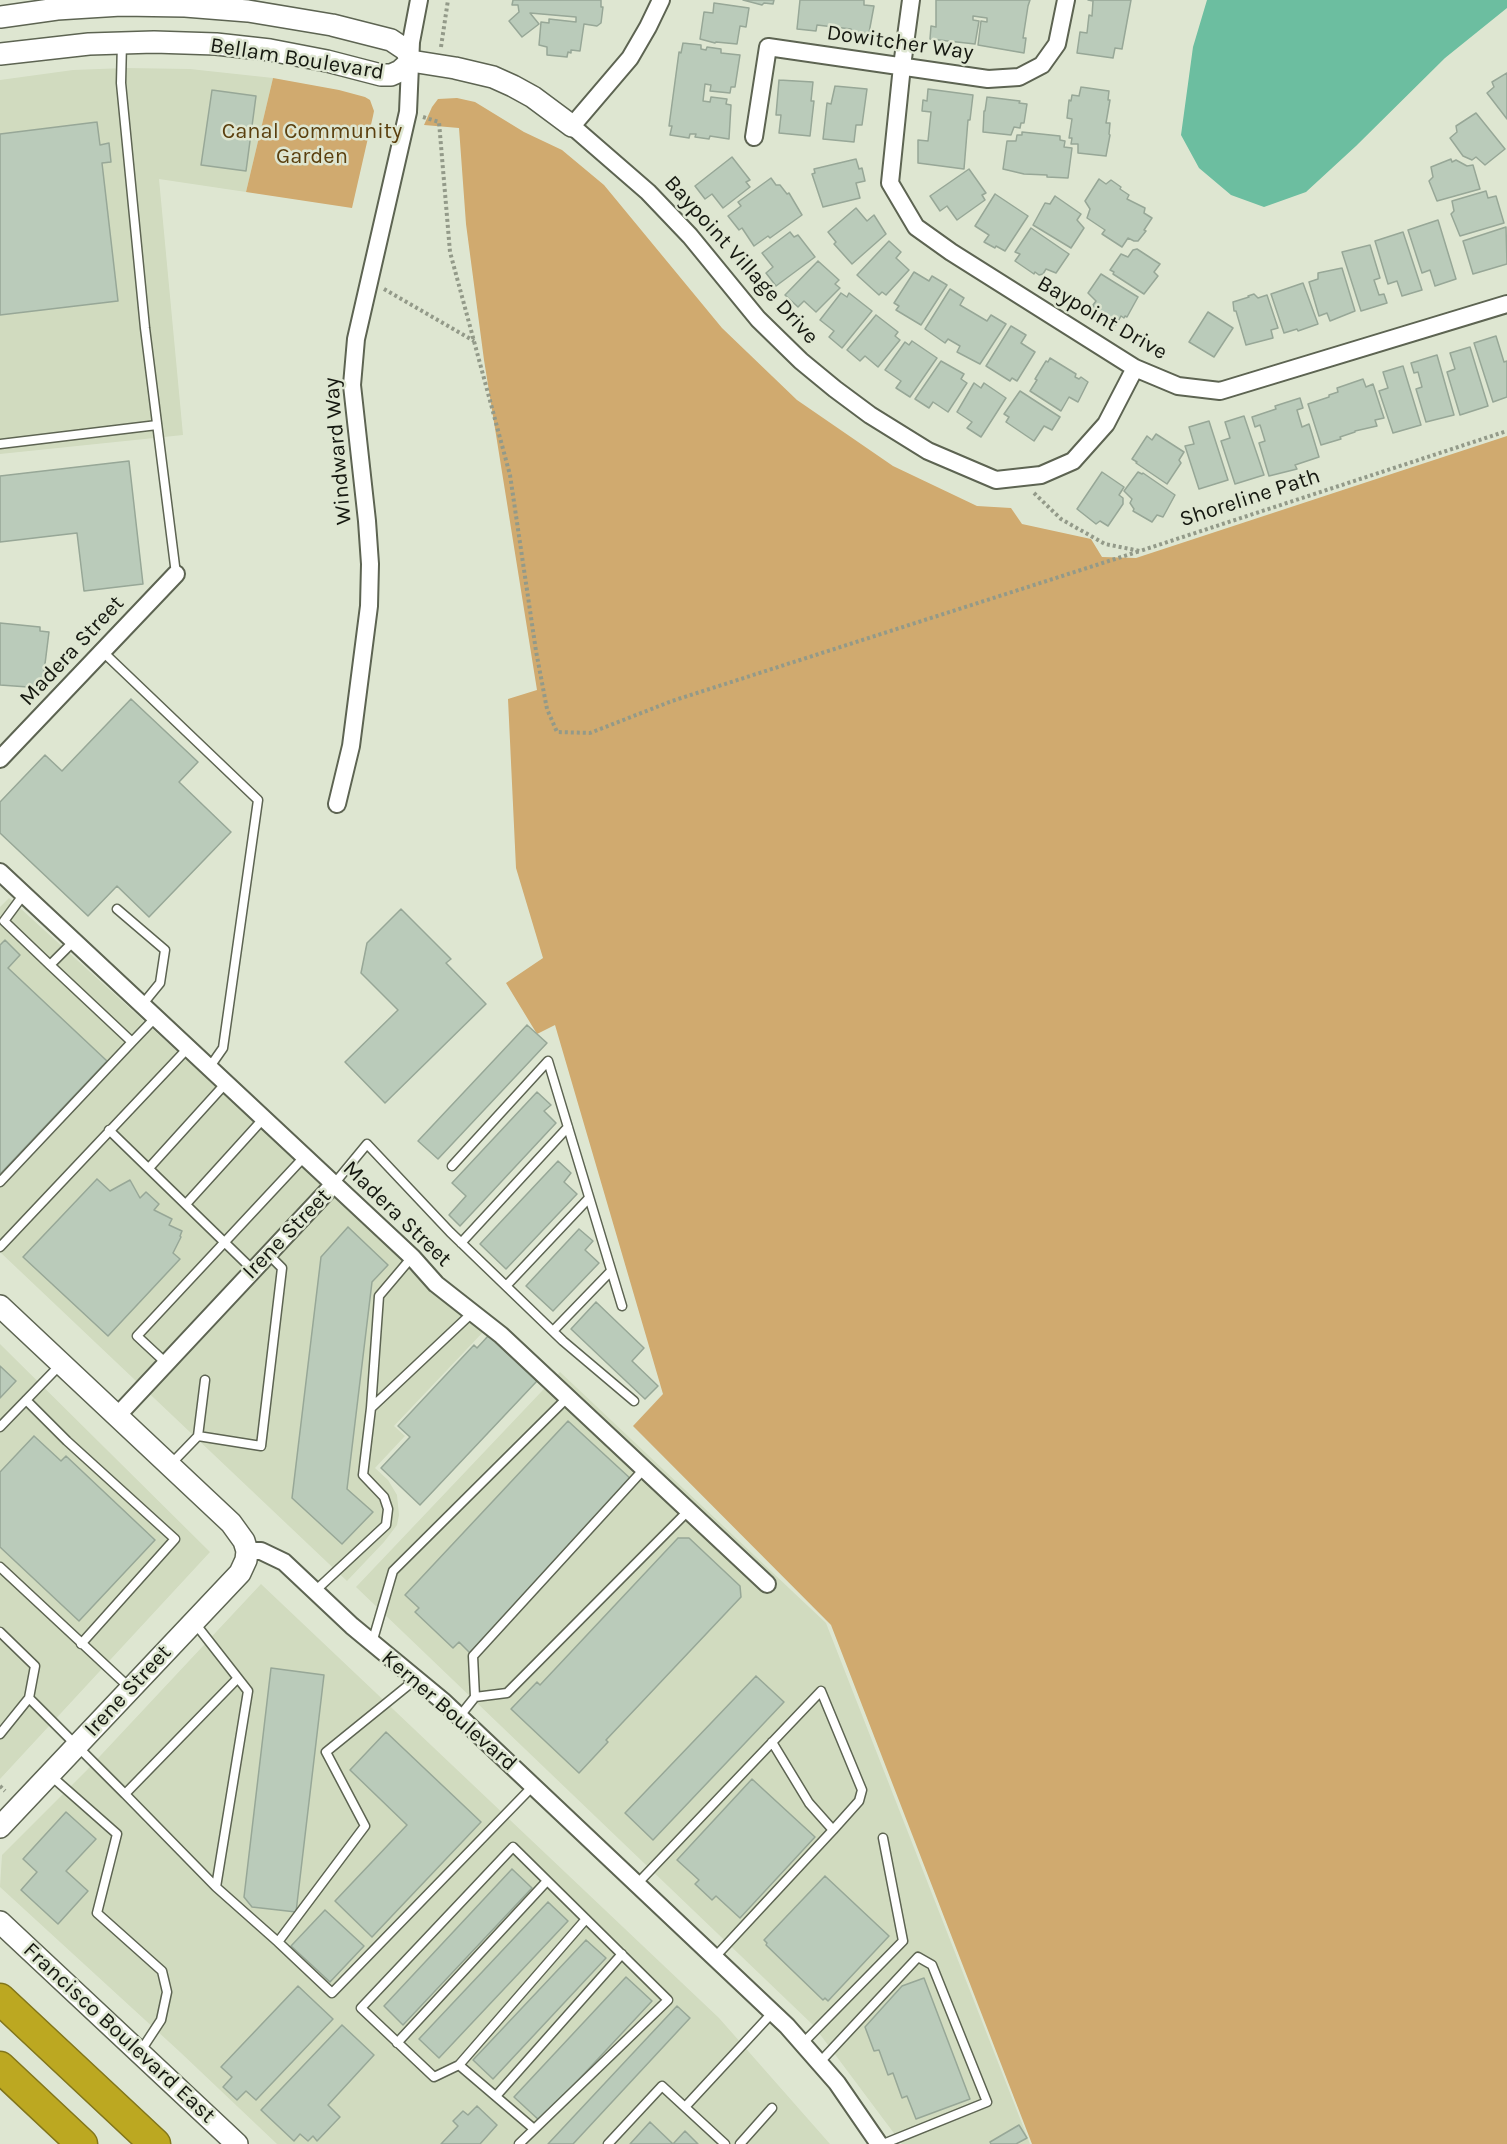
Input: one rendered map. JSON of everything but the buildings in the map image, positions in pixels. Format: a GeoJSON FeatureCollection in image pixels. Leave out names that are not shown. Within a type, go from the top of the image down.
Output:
{"type":"FeatureCollection","features":[{"type":"Feature","properties":{"kind":"highway"},"geometry":{"type":"LineString","coordinates":[[0,1999],[155,2144]]}},
{"type":"Feature","properties":{"kind":"highway"},"geometry":{"type":"LineString","coordinates":[[0,2067],[82,2144]]}},
{"type":"Feature","properties":{"kind":"street","name":"Windward Way"},"geometry":{"type":"LineString","coordinates":[[337,804],[351,746],[369,606],[370,564],[367,521],[352,385],[357,339],[369,280],[408,112],[414,22],[419,0]]}},
{"type":"Feature","properties":{"kind":"street"},"geometry":{"type":"LineString","coordinates":[[572,126],[630,58],[661,0]]}},
{"type":"Feature","properties":{"kind":"street","name":"Baypoint Drive"},"geometry":{"type":"LineString","coordinates":[[911,0],[890,183],[916,227],[951,252],[1135,368],[1178,386],[1220,391],[1507,304]]}},
{"type":"Feature","properties":{"kind":"street","name":"Dowitcher Way"},"geometry":{"type":"LineString","coordinates":[[754,137],[768,47],[988,79],[1019,77],[1042,65],[1057,44],[1066,0]]}},
{"type":"Feature","properties":{"kind":"street","name":"Bellam Boulevard"},"geometry":{"type":"LineString","coordinates":[[0,17],[57,9],[121,5],[185,6],[248,11],[332,25],[391,40],[406,50],[411,61]]}},
{"type":"Feature","properties":{"kind":"street","name":"Bellam Boulevard"},"geometry":{"type":"LineString","coordinates":[[0,54],[42,48],[122,42],[216,44],[270,50],[381,75],[391,75],[400,71],[411,61]]}},
{"type":"Feature","properties":{"kind":"street","name":"Bellam Boulevard"},"geometry":{"type":"LineString","coordinates":[[411,61],[475,72],[513,86],[572,126]]}},
{"type":"Feature","properties":{"kind":"street","name":"Baypoint Village Drive"},"geometry":{"type":"LineString","coordinates":[[572,126],[648,192],[682,227],[758,319],[827,382],[870,415],[928,451],[996,480],[1041,475],[1073,462],[1106,424],[1135,368]]}},
{"type":"Feature","properties":{"kind":"street","name":"Madera Street"},"geometry":{"type":"LineString","coordinates":[[0,759],[176,574]]}},
{"type":"Feature","properties":{"kind":"street","name":"Madera Street"},"geometry":{"type":"LineString","coordinates":[[0,872],[412,1257],[436,1284],[501,1335],[767,1584]]}},
{"type":"Feature","properties":{"kind":"street","name":"Irene Street"},"geometry":{"type":"LineString","coordinates":[[117,1416],[334,1184]]}},
{"type":"Feature","properties":{"kind":"street"},"geometry":{"type":"LineString","coordinates":[[0,1306],[231,1523],[244,1541],[247,1551]]}},
{"type":"Feature","properties":{"kind":"street","name":"Irene Street"},"geometry":{"type":"LineString","coordinates":[[0,1827],[240,1573],[247,1551]]}},
{"type":"Feature","properties":{"kind":"street","name":"Kerner Boulevard"},"geometry":{"type":"LineString","coordinates":[[247,1551],[261,1551],[278,1558],[372,1643],[459,1717],[533,1786],[773,2012],[820,2062],[881,2144]]}},
{"type":"Feature","properties":{"kind":"street","name":"Francisco Boulevard East"},"geometry":{"type":"LineString","coordinates":[[0,1922],[237,2144]]}},
{"type":"Feature","properties":{"kind":"lane"},"geometry":{"type":"LineString","coordinates":[[122,42],[121,83],[156,425],[176,574]]}},
{"type":"Feature","properties":{"kind":"lane"},"geometry":{"type":"LineString","coordinates":[[0,444],[156,425]]}},
{"type":"Feature","properties":{"kind":"lane"},"geometry":{"type":"LineString","coordinates":[[102,651],[258,800],[223,1048],[209,1068]]}},
{"type":"Feature","properties":{"kind":"lane"},"geometry":{"type":"LineString","coordinates":[[24,894],[4,921],[132,1042]]}},
{"type":"Feature","properties":{"kind":"lane"},"geometry":{"type":"LineString","coordinates":[[117,909],[165,950],[160,983],[141,1005]]}},
{"type":"Feature","properties":{"kind":"lane"},"geometry":{"type":"LineString","coordinates":[[50,965],[74,941]]}},
{"type":"Feature","properties":{"kind":"lane"},"geometry":{"type":"LineString","coordinates":[[0,1182],[155,1018]]}},
{"type":"Feature","properties":{"kind":"lane"},"geometry":{"type":"LineString","coordinates":[[0,1247],[188,1048]]}},
{"type":"Feature","properties":{"kind":"lane"},"geometry":{"type":"LineString","coordinates":[[452,1166],[548,1061],[622,1305]]}},
{"type":"Feature","properties":{"kind":"lane"},"geometry":{"type":"LineString","coordinates":[[149,1168],[226,1083]]}},
{"type":"Feature","properties":{"kind":"lane"},"geometry":{"type":"LineString","coordinates":[[186,1203],[264,1118]]}},
{"type":"Feature","properties":{"kind":"lane"},"geometry":{"type":"LineString","coordinates":[[461,1243],[568,1127]]}},
{"type":"Feature","properties":{"kind":"lane"},"geometry":{"type":"LineString","coordinates":[[109,1130],[253,1270]]}},
{"type":"Feature","properties":{"kind":"lane"},"geometry":{"type":"LineString","coordinates":[[334,1184],[367,1144],[461,1243],[553,1331],[634,1401]]}},
{"type":"Feature","properties":{"kind":"lane"},"geometry":{"type":"LineString","coordinates":[[166,1363],[137,1336],[305,1156]]}},
{"type":"Feature","properties":{"kind":"lane"},"geometry":{"type":"LineString","coordinates":[[506,1286],[589,1198]]}},
{"type":"Feature","properties":{"kind":"lane"},"geometry":{"type":"LineString","coordinates":[[198,1436],[261,1446],[282,1268],[268,1254]]}},
{"type":"Feature","properties":{"kind":"lane"},"geometry":{"type":"LineString","coordinates":[[315,1591],[386,1525],[388,1509],[384,1497],[363,1474],[371,1408],[379,1296],[412,1257]]}},
{"type":"Feature","properties":{"kind":"lane"},"geometry":{"type":"LineString","coordinates":[[553,1331],[611,1270]]}},
{"type":"Feature","properties":{"kind":"lane"},"geometry":{"type":"LineString","coordinates":[[371,1408],[472,1313]]}},
{"type":"Feature","properties":{"kind":"lane"},"geometry":{"type":"LineString","coordinates":[[0,1427],[62,1364]]}},
{"type":"Feature","properties":{"kind":"lane"},"geometry":{"type":"LineString","coordinates":[[169,1465],[198,1436],[206,1380]]}},
{"type":"Feature","properties":{"kind":"lane"},"geometry":{"type":"LineString","coordinates":[[372,1643],[393,1571],[568,1397]]}},
{"type":"Feature","properties":{"kind":"lane"},"geometry":{"type":"LineString","coordinates":[[26,1401],[175,1539],[81,1644]]}},
{"type":"Feature","properties":{"kind":"lane"},"geometry":{"type":"LineString","coordinates":[[459,1717],[475,1697],[473,1656],[645,1469]]}},
{"type":"Feature","properties":{"kind":"lane"},"geometry":{"type":"LineString","coordinates":[[475,1697],[507,1693],[688,1510]]}},
{"type":"Feature","properties":{"kind":"lane"},"geometry":{"type":"LineString","coordinates":[[0,1567],[131,1689]]}},
{"type":"Feature","properties":{"kind":"lane"},"geometry":{"type":"LineString","coordinates":[[193,1622],[248,1691],[216,1887]]}},
{"type":"Feature","properties":{"kind":"lane"},"geometry":{"type":"LineString","coordinates":[[0,1632],[35,1666],[29,1698],[0,1734]]}},
{"type":"Feature","properties":{"kind":"lane"},"geometry":{"type":"LineString","coordinates":[[126,1794],[238,1678]]}},
{"type":"Feature","properties":{"kind":"lane"},"geometry":{"type":"LineString","coordinates":[[278,1942],[365,1826],[326,1752],[416,1679]]}},
{"type":"Feature","properties":{"kind":"lane"},"geometry":{"type":"LineString","coordinates":[[637,1884],[820,1691],[862,1790],[859,1801],[715,1957]]}},
{"type":"Feature","properties":{"kind":"lane"},"geometry":{"type":"LineString","coordinates":[[29,1698],[216,1887],[332,1993],[533,1786]]}},
{"type":"Feature","properties":{"kind":"lane"},"geometry":{"type":"LineString","coordinates":[[772,1742],[808,1803],[833,1830]]}},
{"type":"Feature","properties":{"kind":"lane"},"geometry":{"type":"LineString","coordinates":[[50,1774],[117,1834],[97,1914],[162,1971],[167,1992],[161,2020],[139,2052]]}},
{"type":"Feature","properties":{"kind":"lane"},"geometry":{"type":"LineString","coordinates":[[803,2043],[903,1941],[883,1838]]}},
{"type":"Feature","properties":{"kind":"lane"},"geometry":{"type":"LineString","coordinates":[[524,2142],[534,2129],[668,2000],[622,1954],[513,1847],[361,2008],[434,2077],[459,2065],[586,1919]]}},
{"type":"Feature","properties":{"kind":"lane"},"geometry":{"type":"LineString","coordinates":[[397,2043],[547,1881]]}},
{"type":"Feature","properties":{"kind":"lane"},"geometry":{"type":"LineString","coordinates":[[496,2096],[622,1954]]}},
{"type":"Feature","properties":{"kind":"lane"},"geometry":{"type":"LineString","coordinates":[[820,2062],[918,1957],[933,1965],[987,2102],[881,2144]]}},
{"type":"Feature","properties":{"kind":"lane"},"geometry":{"type":"LineString","coordinates":[[685,2107],[773,2012]]}},
{"type":"Feature","properties":{"kind":"lane"},"geometry":{"type":"LineString","coordinates":[[459,2065],[534,2129]]}},
{"type":"Feature","properties":{"kind":"lane"},"geometry":{"type":"LineString","coordinates":[[608,2144],[662,2086],[725,2144]]}},
{"type":"Feature","properties":{"kind":"lane"},"geometry":{"type":"LineString","coordinates":[[740,2144],[772,2108]]}},
{"type":"Feature","properties":{"kind":"path"},"geometry":{"type":"LineString","coordinates":[[436,65],[441,48],[448,0]]}},
{"type":"Feature","properties":{"kind":"path"},"geometry":{"type":"LineString","coordinates":[[408,112],[439,122],[450,252],[510,475],[536,651],[547,709],[557,732],[590,733],[672,700],[1140,551]]}},
{"type":"Feature","properties":{"kind":"path"},"geometry":{"type":"LineString","coordinates":[[369,280],[474,341]]}},
{"type":"Feature","properties":{"kind":"path","name":"Shoreline Path"},"geometry":{"type":"LineString","coordinates":[[1019,477],[1061,519],[1105,544],[1140,551],[1507,431]]}},
{"type":"Feature","properties":{"kind":"path"},"geometry":{"type":"LineString","coordinates":[[0,1786],[5,1791]]}},
{"type":"Feature","properties":{"kind":"shaded area"},"geometry":{"type":"Polygon","coordinates":[[[1207,0],[1507,0],[1507,8],[1445,58],[1306,192],[1264,207],[1231,195],[1199,168],[1181,135],[1193,47],[1207,0]]]}},
{"type":"Feature","properties":{"kind":"shaded area"},"geometry":{"type":"Polygon","coordinates":[[[190,69],[273,78],[246,192],[159,179],[183,435],[0,454],[0,80],[73,70],[190,69]]]}},
{"type":"Feature","properties":{"kind":"shaded area"},"geometry":{"type":"Polygon","coordinates":[[[9,898],[484,1331],[394,1426],[405,1436],[375,1468],[388,1480],[397,1495],[399,1515],[397,1525],[347,1581],[0,1252],[0,907],[9,898]]]}},
{"type":"Feature","properties":{"kind":"shaded area"},"geometry":{"type":"Polygon","coordinates":[[[0,1344],[210,1552],[0,1779],[0,1344]]]}},
{"type":"Feature","properties":{"kind":"shaded area"},"geometry":{"type":"Polygon","coordinates":[[[560,1372],[826,1623],[1030,2144],[902,2144],[813,2025],[356,1587],[560,1372]]]}},
{"type":"Feature","properties":{"kind":"shaded area"},"geometry":{"type":"Polygon","coordinates":[[[261,1584],[719,2018],[830,2144],[277,2144],[0,1887],[2,1855],[87,1770],[261,1584]]]}},
{"type":"Feature","properties":{"kind":"green space","name":"Canal Community Garden"},"geometry":{"type":"Polygon","coordinates":[[[273,78],[339,90],[370,100],[374,111],[352,208],[246,192],[273,78]]]}},
{"type":"Feature","properties":{"kind":"green space"},"geometry":{"type":"Polygon","coordinates":[[[457,98],[475,102],[524,132],[562,150],[604,185],[722,328],[797,400],[893,466],[977,506],[1011,508],[1022,524],[1091,539],[1102,557],[1136,558],[1507,436],[1507,2144],[1032,2144],[831,1625],[633,1426],[663,1394],[555,1025],[537,1034],[506,983],[543,958],[516,868],[508,699],[537,690],[484,360],[466,224],[459,128],[424,125],[438,99],[457,98]]]}}]}
